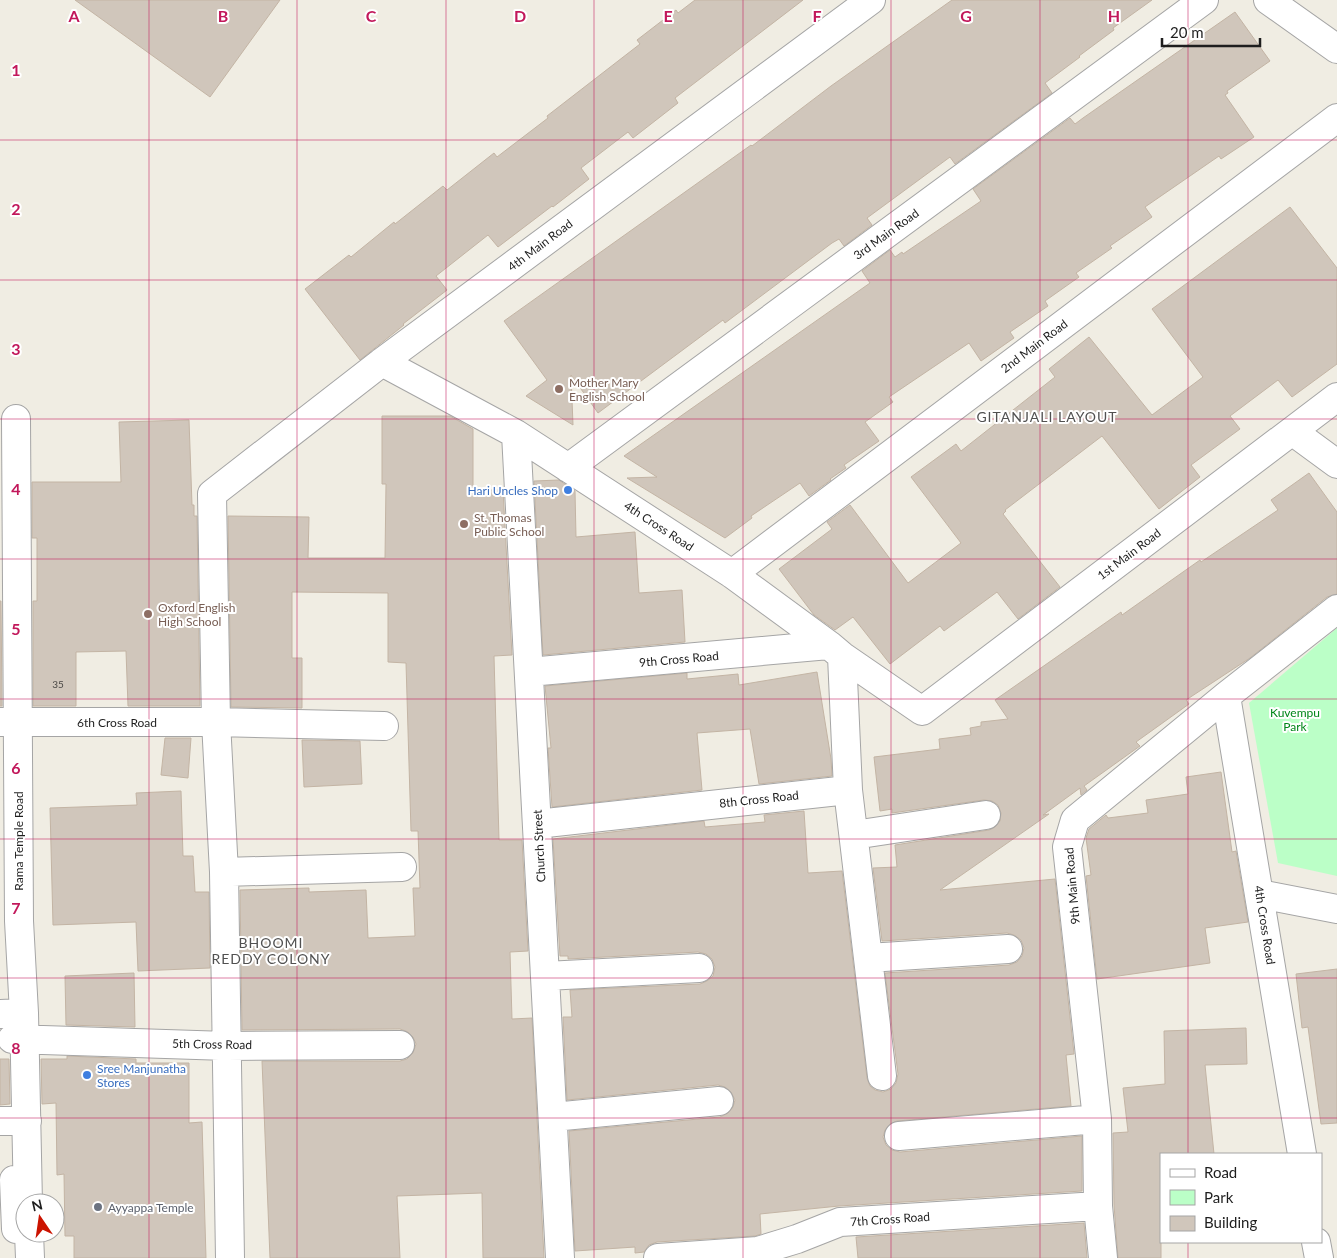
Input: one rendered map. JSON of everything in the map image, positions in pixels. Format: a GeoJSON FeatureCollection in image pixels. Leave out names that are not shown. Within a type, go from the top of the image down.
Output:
{"type":"FeatureCollection","features":[{"type":"Feature","properties":{"kind":"street","name":"4th Main Road"},"geometry":{"type":"LineString","coordinates":[[216,722],[212,494],[382,362],[871,0]]}},
{"type":"Feature","properties":{"kind":"street","name":"3rd Main Road"},"geometry":{"type":"LineString","coordinates":[[568,468],[1204,0]]}},
{"type":"Feature","properties":{"kind":"street"},"geometry":{"type":"LineString","coordinates":[[1268,0],[1337,49]]}},
{"type":"Feature","properties":{"kind":"street","name":"2nd Main Road"},"geometry":{"type":"LineString","coordinates":[[732,574],[1337,118]]}},
{"type":"Feature","properties":{"kind":"street","name":"4th Cross Road"},"geometry":{"type":"LineString","coordinates":[[382,362],[516,434],[732,574],[835,651],[922,711]]}},
{"type":"Feature","properties":{"kind":"street","name":"1st Main Road"},"geometry":{"type":"LineString","coordinates":[[922,711],[1337,397]]}},
{"type":"Feature","properties":{"kind":"street","name":"Rama Temple Road"},"geometry":{"type":"LineString","coordinates":[[16,419],[8,489],[8,599],[15,1011],[22,1177],[21,1193]]}},
{"type":"Feature","properties":{"kind":"street"},"geometry":{"type":"LineString","coordinates":[[1292,431],[1337,464]]}},
{"type":"Feature","properties":{"kind":"street","name":"Church Street"},"geometry":{"type":"LineString","coordinates":[[516,434],[560,1258]]}},
{"type":"Feature","properties":{"kind":"street","name":"9th Main Road"},"geometry":{"type":"LineString","coordinates":[[1103,1258],[1098,1206],[1097,1119],[1066,847],[1076,820],[1226,696],[1337,609]]}},
{"type":"Feature","properties":{"kind":"street"},"geometry":{"type":"LineString","coordinates":[[835,651],[848,790],[882,1076]]}},
{"type":"Feature","properties":{"kind":"street","name":"9th Cross Road"},"geometry":{"type":"LineString","coordinates":[[529,672],[835,651]]}},
{"type":"Feature","properties":{"kind":"street","name":"4th Cross Road"},"geometry":{"type":"LineString","coordinates":[[1226,696],[1302,1153]]}},
{"type":"Feature","properties":{"kind":"street","name":"6th Cross Road"},"geometry":{"type":"LineString","coordinates":[[9,722],[216,722],[384,726]]}},
{"type":"Feature","properties":{"kind":"street"},"geometry":{"type":"LineString","coordinates":[[216,722],[224,872],[230,1258]]}},
{"type":"Feature","properties":{"kind":"street","name":"8th Cross Road"},"geometry":{"type":"LineString","coordinates":[[537,824],[848,790]]}},
{"type":"Feature","properties":{"kind":"street"},"geometry":{"type":"LineString","coordinates":[[854,835],[986,815]]}},
{"type":"Feature","properties":{"kind":"street"},"geometry":{"type":"LineString","coordinates":[[224,872],[402,867]]}},
{"type":"Feature","properties":{"kind":"street"},"geometry":{"type":"LineString","coordinates":[[1260,894],[1337,909]]}},
{"type":"Feature","properties":{"kind":"street"},"geometry":{"type":"LineString","coordinates":[[868,958],[1008,949]]}},
{"type":"Feature","properties":{"kind":"street"},"geometry":{"type":"LineString","coordinates":[[546,976],[699,968]]}},
{"type":"Feature","properties":{"kind":"street","name":"5th Cross Road"},"geometry":{"type":"LineString","coordinates":[[15,1011],[227,1046],[400,1045]]}},
{"type":"Feature","properties":{"kind":"street"},"geometry":{"type":"LineString","coordinates":[[553,1117],[719,1101]]}},
{"type":"Feature","properties":{"kind":"street"},"geometry":{"type":"LineString","coordinates":[[899,1136],[1097,1119]]}},
{"type":"Feature","properties":{"kind":"street","name":"7th Cross Road"},"geometry":{"type":"LineString","coordinates":[[658,1258],[758,1251],[797,1239],[840,1222],[1098,1206]]}},
{"type":"Feature","properties":{"kind":"street"},"geometry":{"type":"LineString","coordinates":[[24,1243],[30,1258]]}},
{"type":"Feature","properties":{"kind":"street"},"geometry":{"type":"LineString","coordinates":[[1316,1243],[1319,1258]]}},
{"type":"Feature","properties":{"kind":"green space","name":"Kuvempu Park"},"geometry":{"type":"Polygon","coordinates":[[[1337,628],[1337,876],[1278,863],[1249,703],[1337,628]]]}},
{"type":"Feature","properties":{"kind":"building"},"geometry":{"type":"Polygon","coordinates":[[[75,0],[280,0],[210,97],[75,0]]]}},
{"type":"Feature","properties":{"kind":"building"},"geometry":{"type":"Polygon","coordinates":[[[695,0],[803,0],[675,98],[678,103],[633,138],[628,132],[581,168],[589,179],[553,207],[498,247],[488,235],[436,276],[447,290],[360,360],[305,289],[349,255],[351,257],[443,186],[447,190],[494,153],[497,157],[640,44],[637,40],[676,10],[678,13],[695,0]]]}},
{"type":"Feature","properties":{"kind":"building"},"geometry":{"type":"Polygon","coordinates":[[[952,0],[1152,0],[1113,28],[1114,30],[1045,83],[1052,93],[955,164],[950,157],[867,218],[872,225],[844,246],[839,239],[832,243],[725,323],[723,320],[598,413],[571,375],[573,425],[526,396],[547,380],[504,321],[752,146],[831,86],[952,0]]]}},
{"type":"Feature","properties":{"kind":"building"},"geometry":{"type":"Polygon","coordinates":[[[1235,12],[1270,61],[1227,91],[1228,93],[1225,95],[1254,137],[1221,159],[1219,156],[1145,207],[1152,217],[1110,246],[1112,248],[1076,273],[1079,277],[1045,301],[1048,306],[1010,332],[1014,338],[981,361],[969,343],[889,397],[893,402],[865,422],[879,441],[844,465],[846,468],[831,480],[809,496],[800,483],[751,516],[752,518],[725,538],[627,478],[657,477],[624,456],[870,283],[862,271],[890,250],[895,257],[902,252],[903,254],[981,201],[973,189],[1070,118],[1075,124],[1235,12]]]}},
{"type":"Feature","properties":{"kind":"building"},"geometry":{"type":"Polygon","coordinates":[[[1290,207],[1337,268],[1337,364],[1292,397],[1278,380],[1230,416],[1240,429],[1191,465],[1200,477],[1159,509],[1102,436],[1005,510],[1003,514],[1060,587],[1018,619],[997,592],[944,631],[940,626],[890,664],[853,617],[835,630],[814,615],[779,569],[832,529],[827,522],[850,505],[908,583],[961,543],[911,477],[956,444],[961,451],[1055,377],[1049,369],[1089,337],[1152,415],[1203,377],[1152,309],[1290,207]]]}},
{"type":"Feature","properties":{"kind":"building"},"geometry":{"type":"Polygon","coordinates":[[[382,416],[450,416],[473,429],[473,490],[503,490],[512,655],[494,656],[499,840],[522,840],[528,951],[510,952],[512,1019],[532,1018],[544,1258],[483,1258],[482,1193],[397,1196],[400,1258],[270,1258],[262,1061],[400,1061],[407,1059],[413,1053],[416,1044],[408,1032],[400,1029],[242,1030],[240,890],[309,888],[309,892],[366,890],[368,938],[415,936],[413,888],[420,888],[418,831],[411,831],[406,663],[388,662],[388,593],[292,592],[292,658],[302,658],[302,708],[231,707],[228,516],[309,517],[308,558],[385,558],[386,484],[382,484],[382,416]]]}},
{"type":"Feature","properties":{"kind":"building"},"geometry":{"type":"Polygon","coordinates":[[[189,420],[192,505],[194,505],[194,516],[197,516],[200,706],[128,706],[126,651],[76,652],[76,706],[33,706],[33,601],[37,601],[37,538],[32,538],[32,482],[121,482],[119,422],[189,420]]]}},
{"type":"Feature","properties":{"kind":"building"},"geometry":{"type":"Polygon","coordinates":[[[1309,473],[1337,512],[1337,594],[1327,597],[1250,658],[1186,700],[1189,704],[1136,742],[1140,746],[1084,786],[1087,790],[1081,795],[1080,788],[1043,815],[1049,814],[940,890],[1055,879],[1074,1054],[1066,1055],[1071,1106],[897,1121],[890,1124],[885,1130],[883,1137],[886,1145],[892,1150],[900,1152],[1082,1136],[1082,1191],[839,1206],[760,1214],[761,1234],[755,1236],[657,1242],[649,1245],[644,1252],[635,1253],[635,1247],[575,1251],[569,1131],[720,1117],[728,1113],[733,1107],[735,1100],[731,1092],[725,1087],[718,1085],[567,1100],[563,1017],[572,1017],[570,990],[700,984],[713,976],[715,967],[712,959],[706,954],[698,952],[568,959],[568,956],[560,956],[553,839],[704,821],[705,827],[765,822],[764,815],[804,811],[808,873],[842,871],[867,1078],[870,1086],[875,1090],[883,1092],[891,1089],[896,1083],[898,1074],[885,973],[1009,965],[1017,962],[1022,956],[1024,948],[1021,940],[1007,933],[882,941],[873,868],[897,867],[895,845],[989,830],[1000,821],[1001,813],[998,805],[992,801],[984,800],[892,813],[892,809],[880,811],[874,757],[940,749],[939,739],[971,735],[970,728],[981,726],[981,722],[1008,719],[995,700],[1121,612],[1122,615],[1200,560],[1201,562],[1278,510],[1271,500],[1309,473]]]}},
{"type":"Feature","properties":{"kind":"building"},"geometry":{"type":"Polygon","coordinates":[[[559,480],[575,491],[576,537],[635,532],[639,593],[682,590],[685,642],[543,655],[534,481],[559,480]]]}},
{"type":"Feature","properties":{"kind":"building"},"geometry":{"type":"Polygon","coordinates":[[[1,601],[2,706],[0,706],[1,601]]]}},
{"type":"Feature","properties":{"kind":"building"},"geometry":{"type":"Polygon","coordinates":[[[817,672],[832,776],[759,784],[750,729],[697,733],[702,790],[552,807],[548,748],[551,748],[545,686],[687,673],[687,679],[738,674],[739,685],[817,672]]]}},
{"type":"Feature","properties":{"kind":"building"},"geometry":{"type":"Polygon","coordinates":[[[165,738],[191,738],[188,778],[161,775],[165,738]]]}},
{"type":"Feature","properties":{"kind":"building"},"geometry":{"type":"Polygon","coordinates":[[[302,740],[360,741],[362,784],[304,787],[302,740]]]}},
{"type":"Feature","properties":{"kind":"building"},"geometry":{"type":"Polygon","coordinates":[[[1221,772],[1232,852],[1236,851],[1248,922],[1205,928],[1210,963],[1097,979],[1086,876],[1091,875],[1086,838],[1089,829],[1106,815],[1108,818],[1148,813],[1146,800],[1188,794],[1186,777],[1221,772]]]}},
{"type":"Feature","properties":{"kind":"building"},"geometry":{"type":"Polygon","coordinates":[[[181,791],[183,856],[193,856],[195,892],[209,892],[210,968],[138,971],[136,922],[53,925],[50,808],[137,805],[136,793],[181,791]]]}},
{"type":"Feature","properties":{"kind":"building"},"geometry":{"type":"Polygon","coordinates":[[[1337,969],[1337,1123],[1321,1124],[1308,1027],[1302,1028],[1296,974],[1337,969]]]}},
{"type":"Feature","properties":{"kind":"building"},"geometry":{"type":"Polygon","coordinates":[[[134,973],[135,1027],[66,1025],[65,976],[134,973]]]}},
{"type":"Feature","properties":{"kind":"building"},"geometry":{"type":"Polygon","coordinates":[[[1246,1028],[1247,1064],[1205,1065],[1214,1153],[1160,1153],[1161,1258],[1118,1258],[1114,1205],[1113,1133],[1128,1132],[1123,1088],[1165,1084],[1164,1031],[1246,1028]]]}},
{"type":"Feature","properties":{"kind":"building"},"geometry":{"type":"Polygon","coordinates":[[[67,1056],[136,1059],[136,1063],[189,1063],[189,1123],[202,1122],[206,1258],[74,1258],[74,1236],[65,1236],[64,1174],[57,1175],[56,1103],[42,1104],[41,1059],[67,1059],[67,1056]]]}},
{"type":"Feature","properties":{"kind":"building"},"geometry":{"type":"Polygon","coordinates":[[[0,1059],[9,1059],[10,1104],[0,1105],[0,1059]]]}},
{"type":"Feature","properties":{"kind":"building"},"geometry":{"type":"Polygon","coordinates":[[[1084,1223],[1087,1258],[858,1258],[856,1237],[1084,1223]]]}},
{"type":"Feature","properties":{"kind":"place","name":"Mother Mary English School"},"geometry":{"type":"Point","coordinates":[559,389]}},
{"type":"Feature","properties":{"kind":"place","name":"Hari Uncles Shop"},"geometry":{"type":"Point","coordinates":[568,490]}},
{"type":"Feature","properties":{"kind":"place","name":"St. Thomas Public School"},"geometry":{"type":"Point","coordinates":[464,524]}},
{"type":"Feature","properties":{"kind":"place","name":"Oxford English High School"},"geometry":{"type":"Point","coordinates":[148,614]}},
{"type":"Feature","properties":{"kind":"place","name":"Sree Manjunatha Stores"},"geometry":{"type":"Point","coordinates":[87,1075]}},
{"type":"Feature","properties":{"kind":"place","name":"Ayyappa Temple"},"geometry":{"type":"Point","coordinates":[98,1207]}},
{"type":"Feature","properties":{"kind":"district","name":"GITANJALI LAYOUT"},"geometry":{"type":"Point","coordinates":[1047,416]}},
{"type":"Feature","properties":{"kind":"district","name":"BHOOMI REDDY COLONY"},"geometry":{"type":"Point","coordinates":[271,950]}}]}
